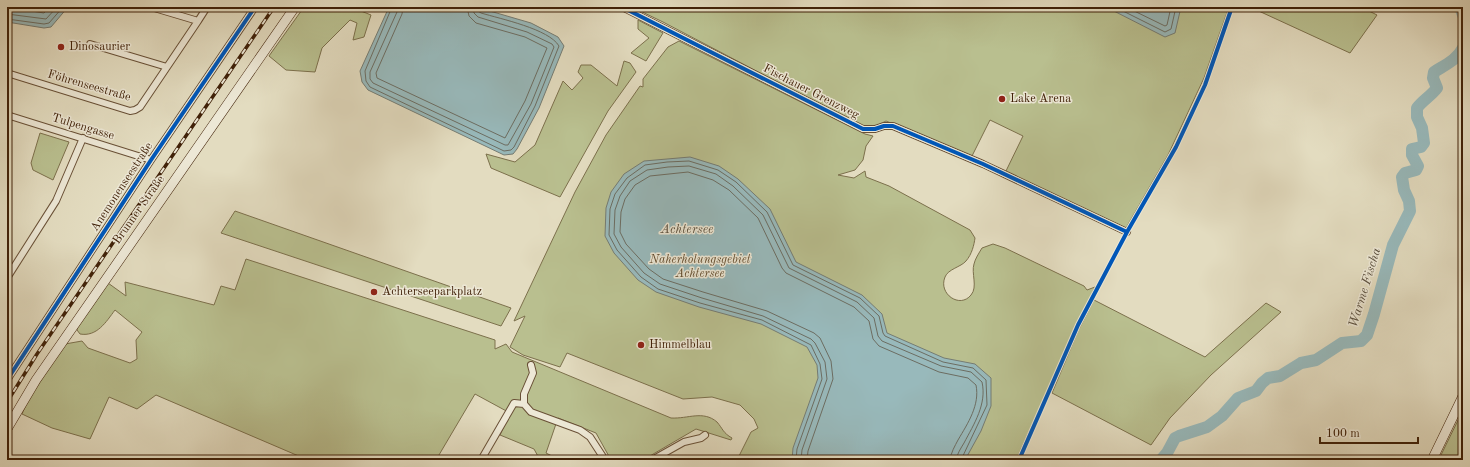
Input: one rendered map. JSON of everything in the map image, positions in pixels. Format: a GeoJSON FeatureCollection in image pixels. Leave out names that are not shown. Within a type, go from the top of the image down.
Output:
{"type":"FeatureCollection","features":[{"type":"Feature","properties":{"kind":"main road","name":"Brunner Straße"},"geometry":{"type":"LineString","coordinates":[[7,429],[36,380],[295,7]]}},
{"type":"Feature","properties":{"kind":"main road"},"geometry":{"type":"LineString","coordinates":[[1432,460],[1463,396]]}},
{"type":"Feature","properties":{"kind":"street"},"geometry":{"type":"LineString","coordinates":[[151,7],[198,21]]}},
{"type":"Feature","properties":{"kind":"street","name":"Föhrenseestraße"},"geometry":{"type":"LineString","coordinates":[[7,73],[130,111],[135,110],[140,108],[207,7]]}},
{"type":"Feature","properties":{"kind":"street","name":"Anemonenseestraße"},"geometry":{"type":"LineString","coordinates":[[7,380],[151,160],[255,7]]}},
{"type":"Feature","properties":{"kind":"street","name":"Fischauer Grenzweg"},"geometry":{"type":"LineString","coordinates":[[622,7],[863,129],[876,129],[884,126],[893,126],[983,164],[1127,232]]}},
{"type":"Feature","properties":{"kind":"street"},"geometry":{"type":"LineString","coordinates":[[90,44],[166,67]]}},
{"type":"Feature","properties":{"kind":"street","name":"Tulpengasse"},"geometry":{"type":"LineString","coordinates":[[7,115],[151,160]]}},
{"type":"Feature","properties":{"kind":"street"},"geometry":{"type":"LineString","coordinates":[[7,278],[56,201],[82,138]]}},
{"type":"Feature","properties":{"kind":"street"},"geometry":{"type":"LineString","coordinates":[[532,365],[533,373],[524,394],[524,404],[531,412],[580,430],[590,437],[605,460]]}},
{"type":"Feature","properties":{"kind":"street"},"geometry":{"type":"LineString","coordinates":[[482,460],[514,404],[524,404]]}},
{"type":"Feature","properties":{"kind":"street"},"geometry":{"type":"LineString","coordinates":[[652,460],[684,442],[701,438],[705,435]]}},
{"type":"Feature","properties":{"kind":"green space"},"geometry":{"type":"Polygon","coordinates":[[[304,7],[351,7],[371,15],[364,37],[353,40],[357,23],[350,20],[322,48],[315,72],[286,70],[269,56],[304,7]]]}},
{"type":"Feature","properties":{"kind":"green space","name":"Lake Arena"},"geometry":{"type":"Polygon","coordinates":[[[632,7],[1229,7],[1204,78],[1168,155],[1126,228],[1005,173],[1023,136],[990,120],[972,156],[886,121],[878,125],[865,128],[632,7]]]}},
{"type":"Feature","properties":{"kind":"green space"},"geometry":{"type":"Polygon","coordinates":[[[1250,7],[1361,7],[1377,15],[1350,53],[1250,7]]]}},
{"type":"Feature","properties":{"kind":"green space"},"geometry":{"type":"Polygon","coordinates":[[[638,20],[663,33],[646,61],[631,53],[649,38],[638,29],[638,20]]]}},
{"type":"Feature","properties":{"kind":"green space","name":"Naherholungsgebiet Achtersee"},"geometry":{"type":"Polygon","coordinates":[[[679,41],[865,134],[873,136],[866,146],[863,160],[855,170],[838,175],[854,178],[865,171],[866,177],[889,186],[970,230],[975,238],[970,255],[964,263],[949,272],[945,277],[945,289],[951,298],[961,300],[966,299],[971,295],[974,288],[973,268],[975,260],[982,248],[993,244],[1005,248],[1084,286],[1087,290],[1095,287],[1016,460],[737,460],[751,432],[758,428],[754,419],[740,405],[712,397],[683,399],[567,353],[560,367],[523,355],[510,347],[525,316],[514,321],[575,192],[606,135],[640,86],[643,87],[643,79],[668,47],[679,41]]]}},
{"type":"Feature","properties":{"kind":"green space"},"geometry":{"type":"Polygon","coordinates":[[[624,61],[630,63],[636,72],[608,111],[560,197],[491,168],[486,154],[515,162],[535,145],[563,81],[572,90],[583,78],[578,72],[581,65],[591,65],[617,86],[624,61]]]}},
{"type":"Feature","properties":{"kind":"green space"},"geometry":{"type":"Polygon","coordinates":[[[40,133],[69,142],[53,180],[33,170],[31,163],[40,133]]]}},
{"type":"Feature","properties":{"kind":"green space"},"geometry":{"type":"Polygon","coordinates":[[[235,211],[511,308],[501,326],[221,233],[235,211]]]}},
{"type":"Feature","properties":{"kind":"green space"},"geometry":{"type":"Polygon","coordinates":[[[246,259],[495,340],[495,349],[506,344],[512,352],[671,418],[706,416],[712,418],[725,433],[732,438],[731,440],[696,429],[643,460],[611,460],[596,433],[558,418],[546,453],[560,460],[540,460],[534,449],[500,435],[510,413],[475,394],[436,460],[308,460],[156,395],[137,409],[109,397],[90,439],[52,428],[22,414],[28,400],[65,344],[82,341],[88,348],[130,363],[137,359],[136,340],[142,332],[115,310],[104,324],[96,331],[80,334],[77,330],[77,325],[108,283],[126,296],[125,282],[214,305],[221,286],[235,290],[246,259]]]}},
{"type":"Feature","properties":{"kind":"green space"},"geometry":{"type":"Polygon","coordinates":[[[1094,300],[1205,357],[1266,303],[1281,312],[1211,375],[1170,418],[1151,445],[1052,393],[1078,331],[1094,300]]]}},
{"type":"Feature","properties":{"kind":"green space"},"geometry":{"type":"Polygon","coordinates":[[[1463,410],[1463,460],[1442,460],[1441,455],[1463,410]]]}},
{"type":"Feature","properties":{"kind":"water"},"geometry":{"type":"Polygon","coordinates":[[[7,7],[68,7],[51,27],[44,28],[7,22],[7,7]]]}},
{"type":"Feature","properties":{"kind":"water"},"geometry":{"type":"Polygon","coordinates":[[[389,7],[476,7],[531,23],[558,37],[564,46],[539,108],[513,154],[504,155],[368,90],[362,82],[360,71],[389,7]]]}},
{"type":"Feature","properties":{"kind":"water"},"geometry":{"type":"Polygon","coordinates":[[[1106,7],[1181,7],[1175,33],[1165,37],[1106,7]]]}},
{"type":"Feature","properties":{"kind":"water","name":"Achtersee"},"geometry":{"type":"Polygon","coordinates":[[[690,157],[719,166],[738,179],[770,209],[796,262],[862,295],[882,314],[887,333],[944,358],[975,364],[991,378],[991,406],[981,431],[965,460],[792,460],[793,448],[818,378],[817,365],[807,347],[761,324],[699,307],[656,292],[638,280],[614,253],[605,236],[606,208],[611,192],[624,174],[644,161],[690,157]]]}},
{"type":"Feature","properties":{"kind":"waterway","name":"Warme Fischa"},"geometry":{"type":"LineString","coordinates":[[1460,7],[1463,15]]}},
{"type":"Feature","properties":{"kind":"waterway","name":"Warme Fischa"},"geometry":{"type":"LineString","coordinates":[[1161,460],[1167,453],[1175,438],[1207,427],[1222,416],[1238,398],[1256,391],[1268,378],[1280,376],[1301,363],[1316,360],[1342,343],[1361,341],[1367,335],[1393,245],[1410,211],[1409,201],[1404,190],[1402,177],[1405,173],[1416,170],[1418,166],[1412,155],[1412,149],[1421,147],[1424,143],[1422,128],[1417,117],[1417,108],[1437,88],[1433,78],[1434,72],[1454,59],[1463,48]]}},
{"type":"Feature","properties":{"kind":"railway"},"geometry":{"type":"LineString","coordinates":[[7,402],[37,354],[274,7]]}},
{"type":"Feature","properties":{"kind":"cycle path"},"geometry":{"type":"LineString","coordinates":[[7,380],[151,160],[255,7]]}},
{"type":"Feature","properties":{"kind":"cycle path"},"geometry":{"type":"LineString","coordinates":[[622,7],[863,129],[893,126],[983,164],[1127,232]]}},
{"type":"Feature","properties":{"kind":"cycle path"},"geometry":{"type":"LineString","coordinates":[[1019,460],[1078,325],[1127,232],[1176,147],[1205,85],[1232,7]]}},
{"type":"Feature","properties":{"kind":"place","name":"Dinosaurier"},"geometry":{"type":"Point","coordinates":[61,47]}},
{"type":"Feature","properties":{"kind":"place","name":"Lake Arena"},"geometry":{"type":"Point","coordinates":[1002,99]}},
{"type":"Feature","properties":{"kind":"place","name":"Achterseeparkplatz"},"geometry":{"type":"Point","coordinates":[374,292]}},
{"type":"Feature","properties":{"kind":"place","name":"Himmelblau"},"geometry":{"type":"Point","coordinates":[641,345]}}]}
